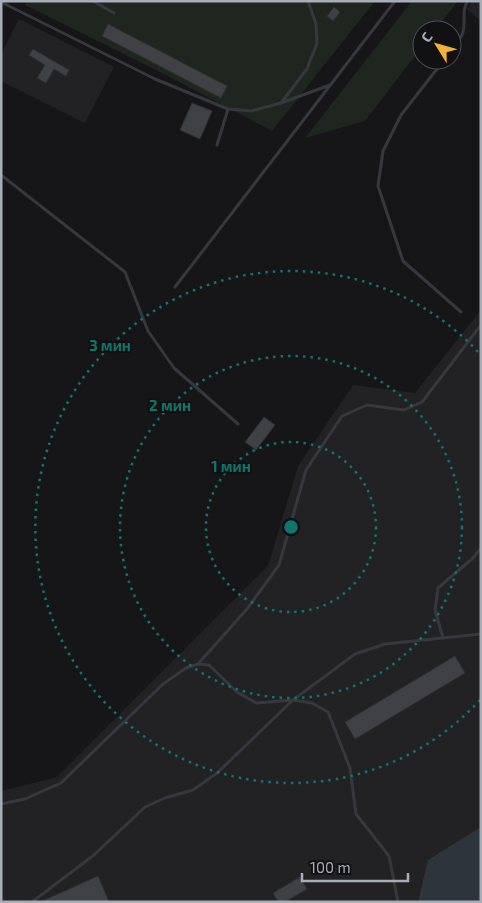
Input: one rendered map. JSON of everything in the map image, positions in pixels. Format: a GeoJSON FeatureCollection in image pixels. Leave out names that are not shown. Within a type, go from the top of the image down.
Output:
{"type":"FeatureCollection","features":[{"type":"Feature","properties":{"kind":"lane"},"geometry":{"type":"LineString","coordinates":[[93,1],[114,13]]}},
{"type":"Feature","properties":{"kind":"lane"},"geometry":{"type":"LineString","coordinates":[[281,103],[307,69],[317,43],[316,24],[308,1]]}},
{"type":"Feature","properties":{"kind":"lane"},"geometry":{"type":"LineString","coordinates":[[175,287],[395,1]]}},
{"type":"Feature","properties":{"kind":"lane"},"geometry":{"type":"LineString","coordinates":[[462,34],[464,6],[468,1]]}},
{"type":"Feature","properties":{"kind":"lane"},"geometry":{"type":"LineString","coordinates":[[1,2],[155,79],[228,109],[251,111],[281,103],[330,85]]}},
{"type":"Feature","properties":{"kind":"lane"},"geometry":{"type":"LineString","coordinates":[[436,70],[401,115],[383,151],[378,186],[402,261],[461,312]]}},
{"type":"Feature","properties":{"kind":"lane"},"geometry":{"type":"LineString","coordinates":[[217,145],[228,109]]}},
{"type":"Feature","properties":{"kind":"lane"},"geometry":{"type":"LineString","coordinates":[[1,175],[125,272],[148,331],[174,368],[238,424]]}},
{"type":"Feature","properties":{"kind":"lane"},"geometry":{"type":"LineString","coordinates":[[198,664],[246,609],[279,565],[306,470],[342,416],[366,405],[404,410],[422,402],[481,325]]}},
{"type":"Feature","properties":{"kind":"lane"},"geometry":{"type":"LineString","coordinates":[[443,638],[435,610],[438,588],[472,559],[481,548]]}},
{"type":"Feature","properties":{"kind":"lane"},"geometry":{"type":"LineString","coordinates":[[32,902],[94,855],[145,807],[165,798],[194,790],[217,773],[293,700],[355,654],[385,644],[481,634]]}},
{"type":"Feature","properties":{"kind":"lane"},"geometry":{"type":"LineString","coordinates":[[1,804],[25,799],[61,783],[163,684],[186,668],[198,664],[209,665],[237,692],[256,703],[293,700],[312,703],[328,712],[350,768],[356,814],[389,856],[398,902]]}},
{"type":"Feature","properties":{"kind":"shaded area"},"geometry":{"type":"Polygon","coordinates":[[[27,1],[375,1],[272,131],[156,70],[25,5],[27,1]]]}},
{"type":"Feature","properties":{"kind":"shaded area"},"geometry":{"type":"Polygon","coordinates":[[[412,1],[458,1],[443,20],[412,20],[412,60],[365,121],[305,138],[412,1]]]}},
{"type":"Feature","properties":{"kind":"shaded area"},"geometry":{"type":"Polygon","coordinates":[[[473,1],[481,1],[481,21],[467,9],[473,1]]]}},
{"type":"Feature","properties":{"kind":"shaded area"},"geometry":{"type":"Polygon","coordinates":[[[19,19],[114,67],[85,123],[1,81],[1,54],[19,19]]]}},
{"type":"Feature","properties":{"kind":"shaded area"},"geometry":{"type":"Polygon","coordinates":[[[481,310],[481,902],[1,902],[1,791],[57,777],[268,566],[298,466],[353,385],[415,393],[481,310]]]}},
{"type":"Feature","properties":{"kind":"shaded area"},"geometry":{"type":"Polygon","coordinates":[[[481,827],[481,902],[419,902],[428,860],[481,827]]]}},
{"type":"Feature","properties":{"kind":"building"},"geometry":{"type":"Polygon","coordinates":[[[334,7],[340,12],[333,21],[327,16],[334,7]]]}},
{"type":"Feature","properties":{"kind":"building"},"geometry":{"type":"Polygon","coordinates":[[[108,24],[227,86],[221,98],[102,36],[108,24]]]}},
{"type":"Feature","properties":{"kind":"building"},"geometry":{"type":"Polygon","coordinates":[[[33,49],[69,70],[66,76],[54,69],[46,83],[37,78],[45,65],[29,55],[33,49]]]}},
{"type":"Feature","properties":{"kind":"building"},"geometry":{"type":"Polygon","coordinates":[[[192,103],[212,111],[200,139],[180,130],[192,103]]]}},
{"type":"Feature","properties":{"kind":"building"},"geometry":{"type":"Polygon","coordinates":[[[264,417],[275,425],[256,450],[245,442],[264,417]]]}},
{"type":"Feature","properties":{"kind":"building"},"geometry":{"type":"Polygon","coordinates":[[[455,656],[465,673],[355,739],[345,722],[455,656]]]}},
{"type":"Feature","properties":{"kind":"building"},"geometry":{"type":"Polygon","coordinates":[[[98,876],[109,902],[40,902],[98,876]]]}},
{"type":"Feature","properties":{"kind":"building"},"geometry":{"type":"Polygon","coordinates":[[[300,877],[307,889],[285,902],[278,902],[273,893],[300,877]]]}}]}
